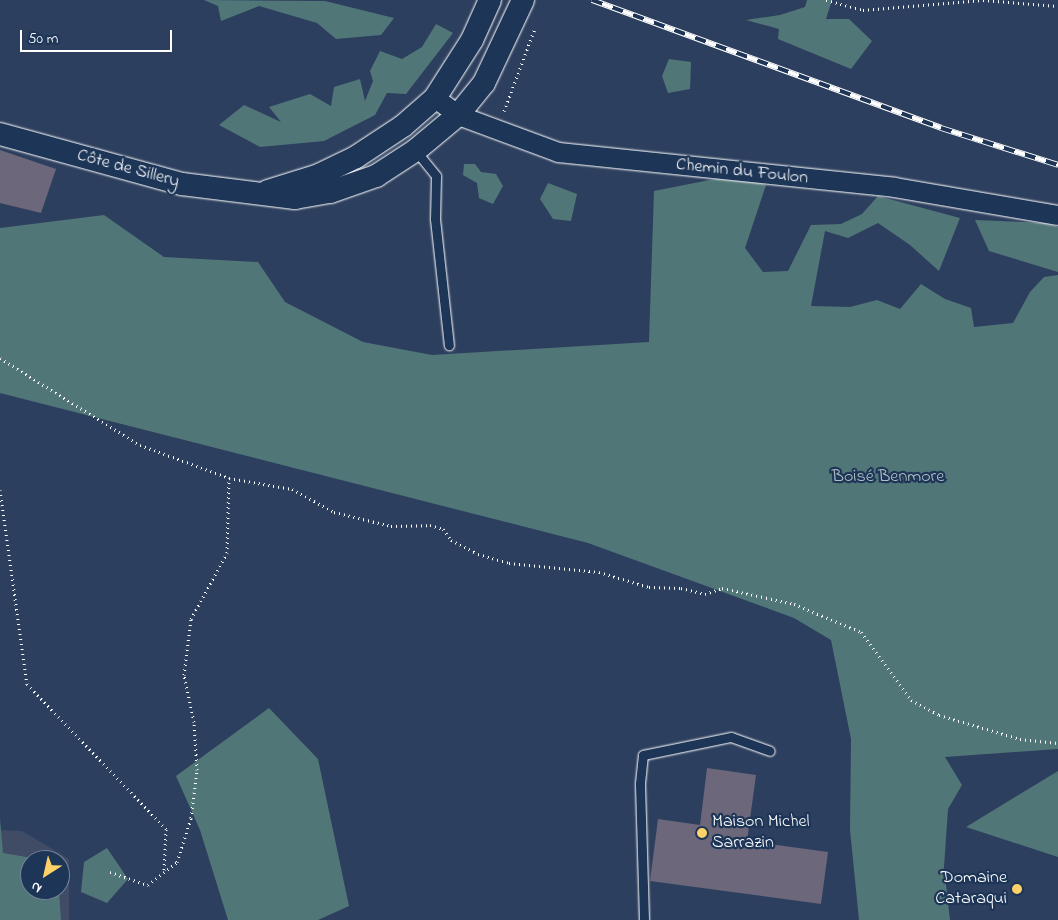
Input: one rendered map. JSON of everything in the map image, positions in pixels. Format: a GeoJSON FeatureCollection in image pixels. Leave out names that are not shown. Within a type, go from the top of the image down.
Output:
{"type":"FeatureCollection","features":[{"type":"Feature","properties":{"kind":"street","name":"Côte de Sillery"},"geometry":{"type":"LineString","coordinates":[[258,195],[319,175],[356,157],[403,126],[435,98],[472,40],[490,0]]}},
{"type":"Feature","properties":{"kind":"street","name":"Côte de Sillery"},"geometry":{"type":"LineString","coordinates":[[0,134],[182,184],[258,195],[295,198],[330,192],[376,176],[416,150],[458,115],[484,83],[523,0]]}},
{"type":"Feature","properties":{"kind":"street","name":"Chemin du Foulon"},"geometry":{"type":"LineString","coordinates":[[435,98],[458,115],[558,152],[894,188],[1058,215]]}},
{"type":"Feature","properties":{"kind":"lane"},"geometry":{"type":"LineString","coordinates":[[416,150],[436,176],[435,219],[449,345]]}},
{"type":"Feature","properties":{"kind":"lane"},"geometry":{"type":"LineString","coordinates":[[644,920],[640,783],[643,755],[731,737],[770,750]]}},
{"type":"Feature","properties":{"kind":"path"},"geometry":{"type":"LineString","coordinates":[[826,0],[863,10],[983,0],[1058,6]]}},
{"type":"Feature","properties":{"kind":"path"},"geometry":{"type":"LineString","coordinates":[[496,130],[537,23]]}},
{"type":"Feature","properties":{"kind":"path"},"geometry":{"type":"LineString","coordinates":[[0,358],[57,390],[140,444],[229,478],[292,489],[334,512],[392,526],[430,525],[443,529],[451,540],[478,554],[509,563],[599,572],[649,587],[681,588],[705,594],[722,588],[794,604],[861,632],[911,700],[939,715],[1020,739],[1058,743]]}},
{"type":"Feature","properties":{"kind":"path"},"geometry":{"type":"LineString","coordinates":[[110,872],[148,885],[177,862],[191,818],[197,770],[194,722],[184,675],[191,619],[227,553],[229,478]]}},
{"type":"Feature","properties":{"kind":"path"},"geometry":{"type":"LineString","coordinates":[[0,490],[27,684],[166,829],[164,872]]}},
{"type":"Feature","properties":{"kind":"shaded area"},"geometry":{"type":"Polygon","coordinates":[[[0,830],[22,831],[54,850],[20,850],[20,900],[69,900],[69,920],[0,920],[0,830]]]}},
{"type":"Feature","properties":{"kind":"green space"},"geometry":{"type":"Polygon","coordinates":[[[204,0],[325,1],[394,18],[381,35],[336,39],[317,23],[259,6],[221,21],[218,6],[204,0]]]}},
{"type":"Feature","properties":{"kind":"green space"},"geometry":{"type":"Polygon","coordinates":[[[807,0],[832,0],[826,19],[849,19],[872,41],[851,69],[778,39],[779,29],[746,20],[780,15],[805,7],[807,0]]]}},
{"type":"Feature","properties":{"kind":"green space"},"geometry":{"type":"Polygon","coordinates":[[[436,24],[453,33],[406,94],[387,93],[375,115],[324,141],[260,147],[219,125],[244,105],[281,122],[269,107],[310,94],[331,106],[334,87],[360,79],[365,101],[373,81],[370,71],[380,51],[402,59],[422,47],[436,24]]]}},
{"type":"Feature","properties":{"kind":"green space"},"geometry":{"type":"Polygon","coordinates":[[[669,59],[691,62],[690,89],[668,93],[662,76],[669,59]]]}},
{"type":"Feature","properties":{"kind":"green space"},"geometry":{"type":"Polygon","coordinates":[[[464,164],[475,164],[481,172],[496,174],[503,186],[493,204],[479,198],[477,183],[463,175],[464,164]]]}},
{"type":"Feature","properties":{"kind":"green space","name":"Boisé Benmore"},"geometry":{"type":"Polygon","coordinates":[[[735,175],[766,185],[745,248],[763,272],[788,271],[811,225],[841,224],[862,214],[878,196],[960,218],[939,271],[910,245],[878,223],[848,238],[825,231],[811,306],[850,307],[877,300],[900,309],[921,284],[945,299],[971,308],[974,327],[1013,323],[1030,292],[1044,277],[1058,275],[1058,749],[945,757],[962,785],[948,809],[944,867],[950,920],[859,920],[850,830],[851,739],[831,640],[794,618],[588,543],[0,393],[0,228],[104,215],[164,257],[258,262],[285,302],[363,342],[432,355],[649,342],[654,191],[735,175]]]}},
{"type":"Feature","properties":{"kind":"green space"},"geometry":{"type":"Polygon","coordinates":[[[548,183],[577,194],[571,221],[553,219],[540,199],[548,183]]]}},
{"type":"Feature","properties":{"kind":"green space"},"geometry":{"type":"Polygon","coordinates":[[[975,220],[1046,223],[1058,227],[1058,272],[989,251],[975,220]]]}},
{"type":"Feature","properties":{"kind":"green space"},"geometry":{"type":"Polygon","coordinates":[[[269,708],[318,759],[349,906],[318,920],[228,920],[200,830],[176,776],[269,708]]]}},
{"type":"Feature","properties":{"kind":"green space"},"geometry":{"type":"Polygon","coordinates":[[[1058,771],[1058,857],[966,827],[1058,771]]]}},
{"type":"Feature","properties":{"kind":"green space"},"geometry":{"type":"Polygon","coordinates":[[[0,819],[3,853],[20,856],[20,900],[60,900],[61,920],[0,920],[0,819]]]}},
{"type":"Feature","properties":{"kind":"green space"},"geometry":{"type":"Polygon","coordinates":[[[107,848],[128,879],[107,903],[81,892],[84,862],[107,848]]]}},
{"type":"Feature","properties":{"kind":"building"},"geometry":{"type":"Polygon","coordinates":[[[0,150],[56,169],[41,213],[0,203],[0,150]]]}},
{"type":"Feature","properties":{"kind":"building","name":"Maison Michel Sarrazin"},"geometry":{"type":"Polygon","coordinates":[[[707,768],[756,775],[747,841],[828,852],[821,904],[650,881],[658,819],[700,825],[707,768]]]}},
{"type":"Feature","properties":{"kind":"railway"},"geometry":{"type":"LineString","coordinates":[[592,0],[941,128],[1058,165]]}},
{"type":"Feature","properties":{"kind":"place","name":"Maison Michel Sarrazin"},"geometry":{"type":"Point","coordinates":[702,833]}},
{"type":"Feature","properties":{"kind":"place","name":"Domaine Cataraqui"},"geometry":{"type":"Point","coordinates":[1017,889]}}]}
